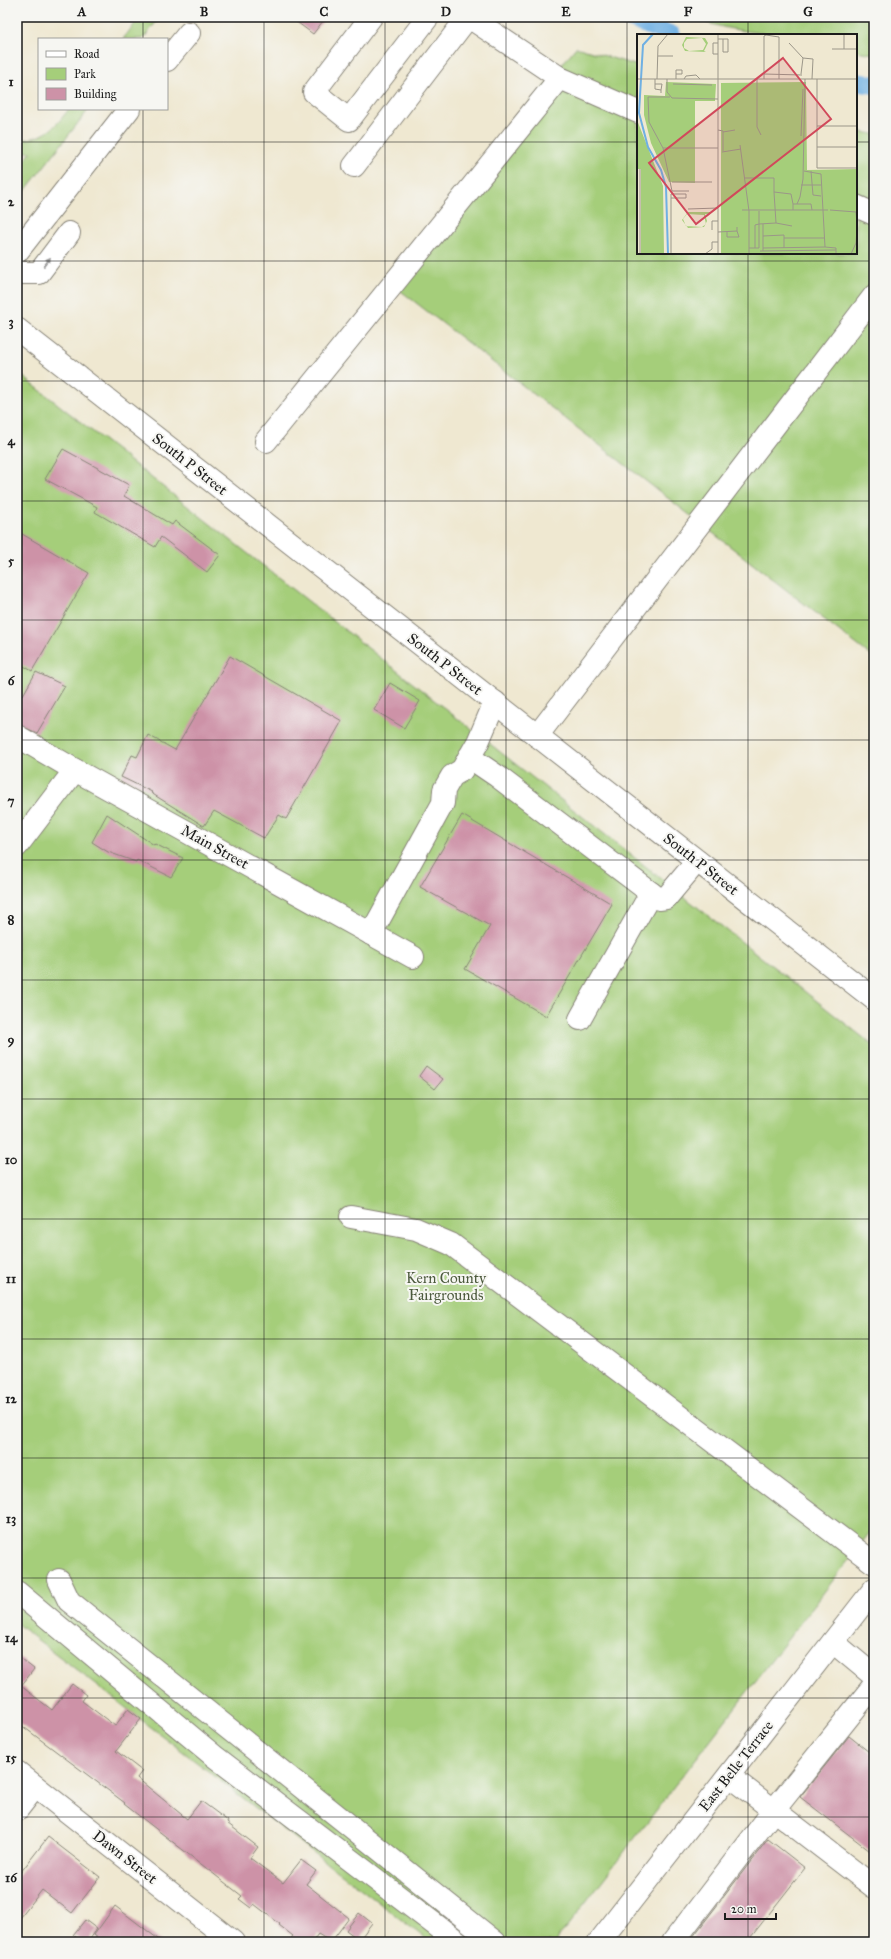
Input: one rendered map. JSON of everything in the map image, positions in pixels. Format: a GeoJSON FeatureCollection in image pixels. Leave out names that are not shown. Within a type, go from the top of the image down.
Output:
{"type":"FeatureCollection","features":[{"type":"Feature","properties":{"kind":"street"},"geometry":{"type":"LineString","coordinates":[[371,17],[314,92],[349,120],[428,17]]}},
{"type":"Feature","properties":{"kind":"street"},"geometry":{"type":"LineString","coordinates":[[354,166],[468,17],[560,78],[637,112]]}},
{"type":"Feature","properties":{"kind":"street"},"geometry":{"type":"LineString","coordinates":[[168,59],[189,33]]}},
{"type":"Feature","properties":{"kind":"street"},"geometry":{"type":"LineString","coordinates":[[266,441],[560,78]]}},
{"type":"Feature","properties":{"kind":"street"},"geometry":{"type":"LineString","coordinates":[[69,233],[39,273],[17,273],[17,252],[128,110]]}},
{"type":"Feature","properties":{"kind":"street"},"geometry":{"type":"LineString","coordinates":[[857,206],[874,214]]}},
{"type":"Feature","properties":{"kind":"street"},"geometry":{"type":"LineString","coordinates":[[17,234],[22,228],[38,225]]}},
{"type":"Feature","properties":{"kind":"street"},"geometry":{"type":"LineString","coordinates":[[537,736],[874,296]]}},
{"type":"Feature","properties":{"kind":"street","name":"South P Street"},"geometry":{"type":"LineString","coordinates":[[17,329],[874,999]]}},
{"type":"Feature","properties":{"kind":"street"},"geometry":{"type":"LineString","coordinates":[[371,934],[443,803],[444,790],[452,776],[466,764],[478,742],[495,702]]}},
{"type":"Feature","properties":{"kind":"street","name":"Main Street"},"geometry":{"type":"LineString","coordinates":[[17,736],[75,770],[413,957]]}},
{"type":"Feature","properties":{"kind":"street"},"geometry":{"type":"LineString","coordinates":[[466,764],[497,776],[659,899],[666,898],[697,861]]}},
{"type":"Feature","properties":{"kind":"street"},"geometry":{"type":"LineString","coordinates":[[17,846],[75,770]]}},
{"type":"Feature","properties":{"kind":"street"},"geometry":{"type":"LineString","coordinates":[[580,1018],[651,893]]}},
{"type":"Feature","properties":{"kind":"street"},"geometry":{"type":"LineString","coordinates":[[350,1217],[416,1229],[452,1244],[874,1563]]}},
{"type":"Feature","properties":{"kind":"street"},"geometry":{"type":"LineString","coordinates":[[58,1580],[69,1601],[495,1942]]}},
{"type":"Feature","properties":{"kind":"street","name":"East Belle Terrace"},"geometry":{"type":"LineString","coordinates":[[604,1940],[874,1589]]}},
{"type":"Feature","properties":{"kind":"street"},"geometry":{"type":"LineString","coordinates":[[17,1592],[214,1756],[458,1942]]}},
{"type":"Feature","properties":{"kind":"street"},"geometry":{"type":"LineString","coordinates":[[832,1642],[874,1676]]}},
{"type":"Feature","properties":{"kind":"street"},"geometry":{"type":"LineString","coordinates":[[673,1942],[774,1810],[874,1685]]}},
{"type":"Feature","properties":{"kind":"street","name":"Dawn Street"},"geometry":{"type":"LineString","coordinates":[[17,1772],[233,1942]]}},
{"type":"Feature","properties":{"kind":"street"},"geometry":{"type":"LineString","coordinates":[[729,1776],[874,1887]]}},
{"type":"Feature","properties":{"kind":"street"},"geometry":{"type":"LineString","coordinates":[[17,1810],[35,1787]]}},
{"type":"Feature","properties":{"kind":"green space"},"geometry":{"type":"Polygon","coordinates":[[[140,17],[160,17],[144,38],[124,38],[140,17]]]}},
{"type":"Feature","properties":{"kind":"green space"},"geometry":{"type":"Polygon","coordinates":[[[691,17],[874,17],[874,54],[857,51],[857,34],[772,34],[731,29],[691,17]]]}},
{"type":"Feature","properties":{"kind":"green space"},"geometry":{"type":"Polygon","coordinates":[[[576,47],[637,66],[637,254],[857,254],[857,131],[874,134],[874,658],[388,281],[576,47]]]}},
{"type":"Feature","properties":{"kind":"green space"},"geometry":{"type":"Polygon","coordinates":[[[68,110],[88,110],[17,201],[17,170],[31,152],[17,152],[17,140],[34,138],[47,132],[58,123],[68,110]]]}},
{"type":"Feature","properties":{"kind":"green space","name":"Kern County Fairgrounds"},"geometry":{"type":"Polygon","coordinates":[[[17,372],[874,1046],[874,1527],[555,1942],[430,1942],[17,1624],[17,372]]]}},
{"type":"Feature","properties":{"kind":"building"},"geometry":{"type":"Polygon","coordinates":[[[290,17],[326,17],[313,34],[290,17]]]}},
{"type":"Feature","properties":{"kind":"building"},"geometry":{"type":"Polygon","coordinates":[[[63,449],[129,485],[124,496],[172,525],[175,521],[220,555],[207,572],[161,537],[155,547],[95,512],[97,507],[45,479],[63,449]]]}},
{"type":"Feature","properties":{"kind":"building"},"geometry":{"type":"Polygon","coordinates":[[[17,531],[89,573],[32,671],[17,662],[17,531]]]}},
{"type":"Feature","properties":{"kind":"building"},"geometry":{"type":"Polygon","coordinates":[[[230,656],[342,721],[286,819],[279,815],[264,838],[214,811],[204,826],[151,793],[152,792],[121,777],[132,755],[137,757],[148,735],[175,750],[230,656]]]}},
{"type":"Feature","properties":{"kind":"building"},"geometry":{"type":"Polygon","coordinates":[[[36,672],[65,686],[37,733],[17,724],[17,693],[23,695],[36,672]]]}},
{"type":"Feature","properties":{"kind":"building"},"geometry":{"type":"Polygon","coordinates":[[[390,683],[420,701],[404,728],[374,710],[390,683]]]}},
{"type":"Feature","properties":{"kind":"building"},"geometry":{"type":"Polygon","coordinates":[[[107,814],[154,845],[155,844],[183,858],[171,877],[137,860],[136,862],[108,852],[92,842],[107,814]]]}},
{"type":"Feature","properties":{"kind":"building"},"geometry":{"type":"Polygon","coordinates":[[[462,815],[612,904],[546,1016],[465,969],[490,926],[420,887],[462,815]]]}},
{"type":"Feature","properties":{"kind":"building"},"geometry":{"type":"Polygon","coordinates":[[[426,1066],[443,1079],[435,1089],[419,1076],[426,1066]]]}},
{"type":"Feature","properties":{"kind":"building"},"geometry":{"type":"Polygon","coordinates":[[[17,1656],[34,1669],[21,1686],[52,1710],[72,1684],[86,1695],[82,1701],[115,1726],[128,1709],[141,1719],[116,1751],[142,1771],[137,1778],[187,1819],[201,1801],[228,1821],[227,1823],[258,1847],[250,1858],[283,1883],[301,1860],[316,1871],[306,1884],[349,1918],[331,1942],[318,1934],[312,1942],[288,1942],[293,1936],[279,1925],[280,1924],[254,1904],[251,1908],[239,1899],[242,1896],[124,1804],[125,1803],[17,1722],[17,1656]]]}},
{"type":"Feature","properties":{"kind":"building"},"geometry":{"type":"Polygon","coordinates":[[[849,1736],[874,1756],[874,1854],[800,1797],[849,1736]]]}},
{"type":"Feature","properties":{"kind":"building"},"geometry":{"type":"Polygon","coordinates":[[[48,1837],[100,1877],[72,1913],[42,1890],[17,1922],[17,1877],[48,1837]]]}},
{"type":"Feature","properties":{"kind":"building"},"geometry":{"type":"Polygon","coordinates":[[[768,1839],[805,1868],[747,1942],[689,1942],[768,1839]]]}},
{"type":"Feature","properties":{"kind":"building"},"geometry":{"type":"Polygon","coordinates":[[[115,1906],[162,1942],[103,1942],[94,1935],[115,1906]]]}},
{"type":"Feature","properties":{"kind":"building"},"geometry":{"type":"Polygon","coordinates":[[[359,1913],[372,1923],[359,1940],[346,1930],[359,1913]]]}},
{"type":"Feature","properties":{"kind":"building"},"geometry":{"type":"Polygon","coordinates":[[[85,1920],[97,1929],[88,1942],[83,1942],[73,1935],[85,1920]]]}},
{"type":"Feature","properties":{"kind":"waterway"},"geometry":{"type":"LineString","coordinates":[[626,17],[669,34]]}},
{"type":"Feature","properties":{"kind":"waterway"},"geometry":{"type":"LineString","coordinates":[[857,82],[874,85]]}}]}
